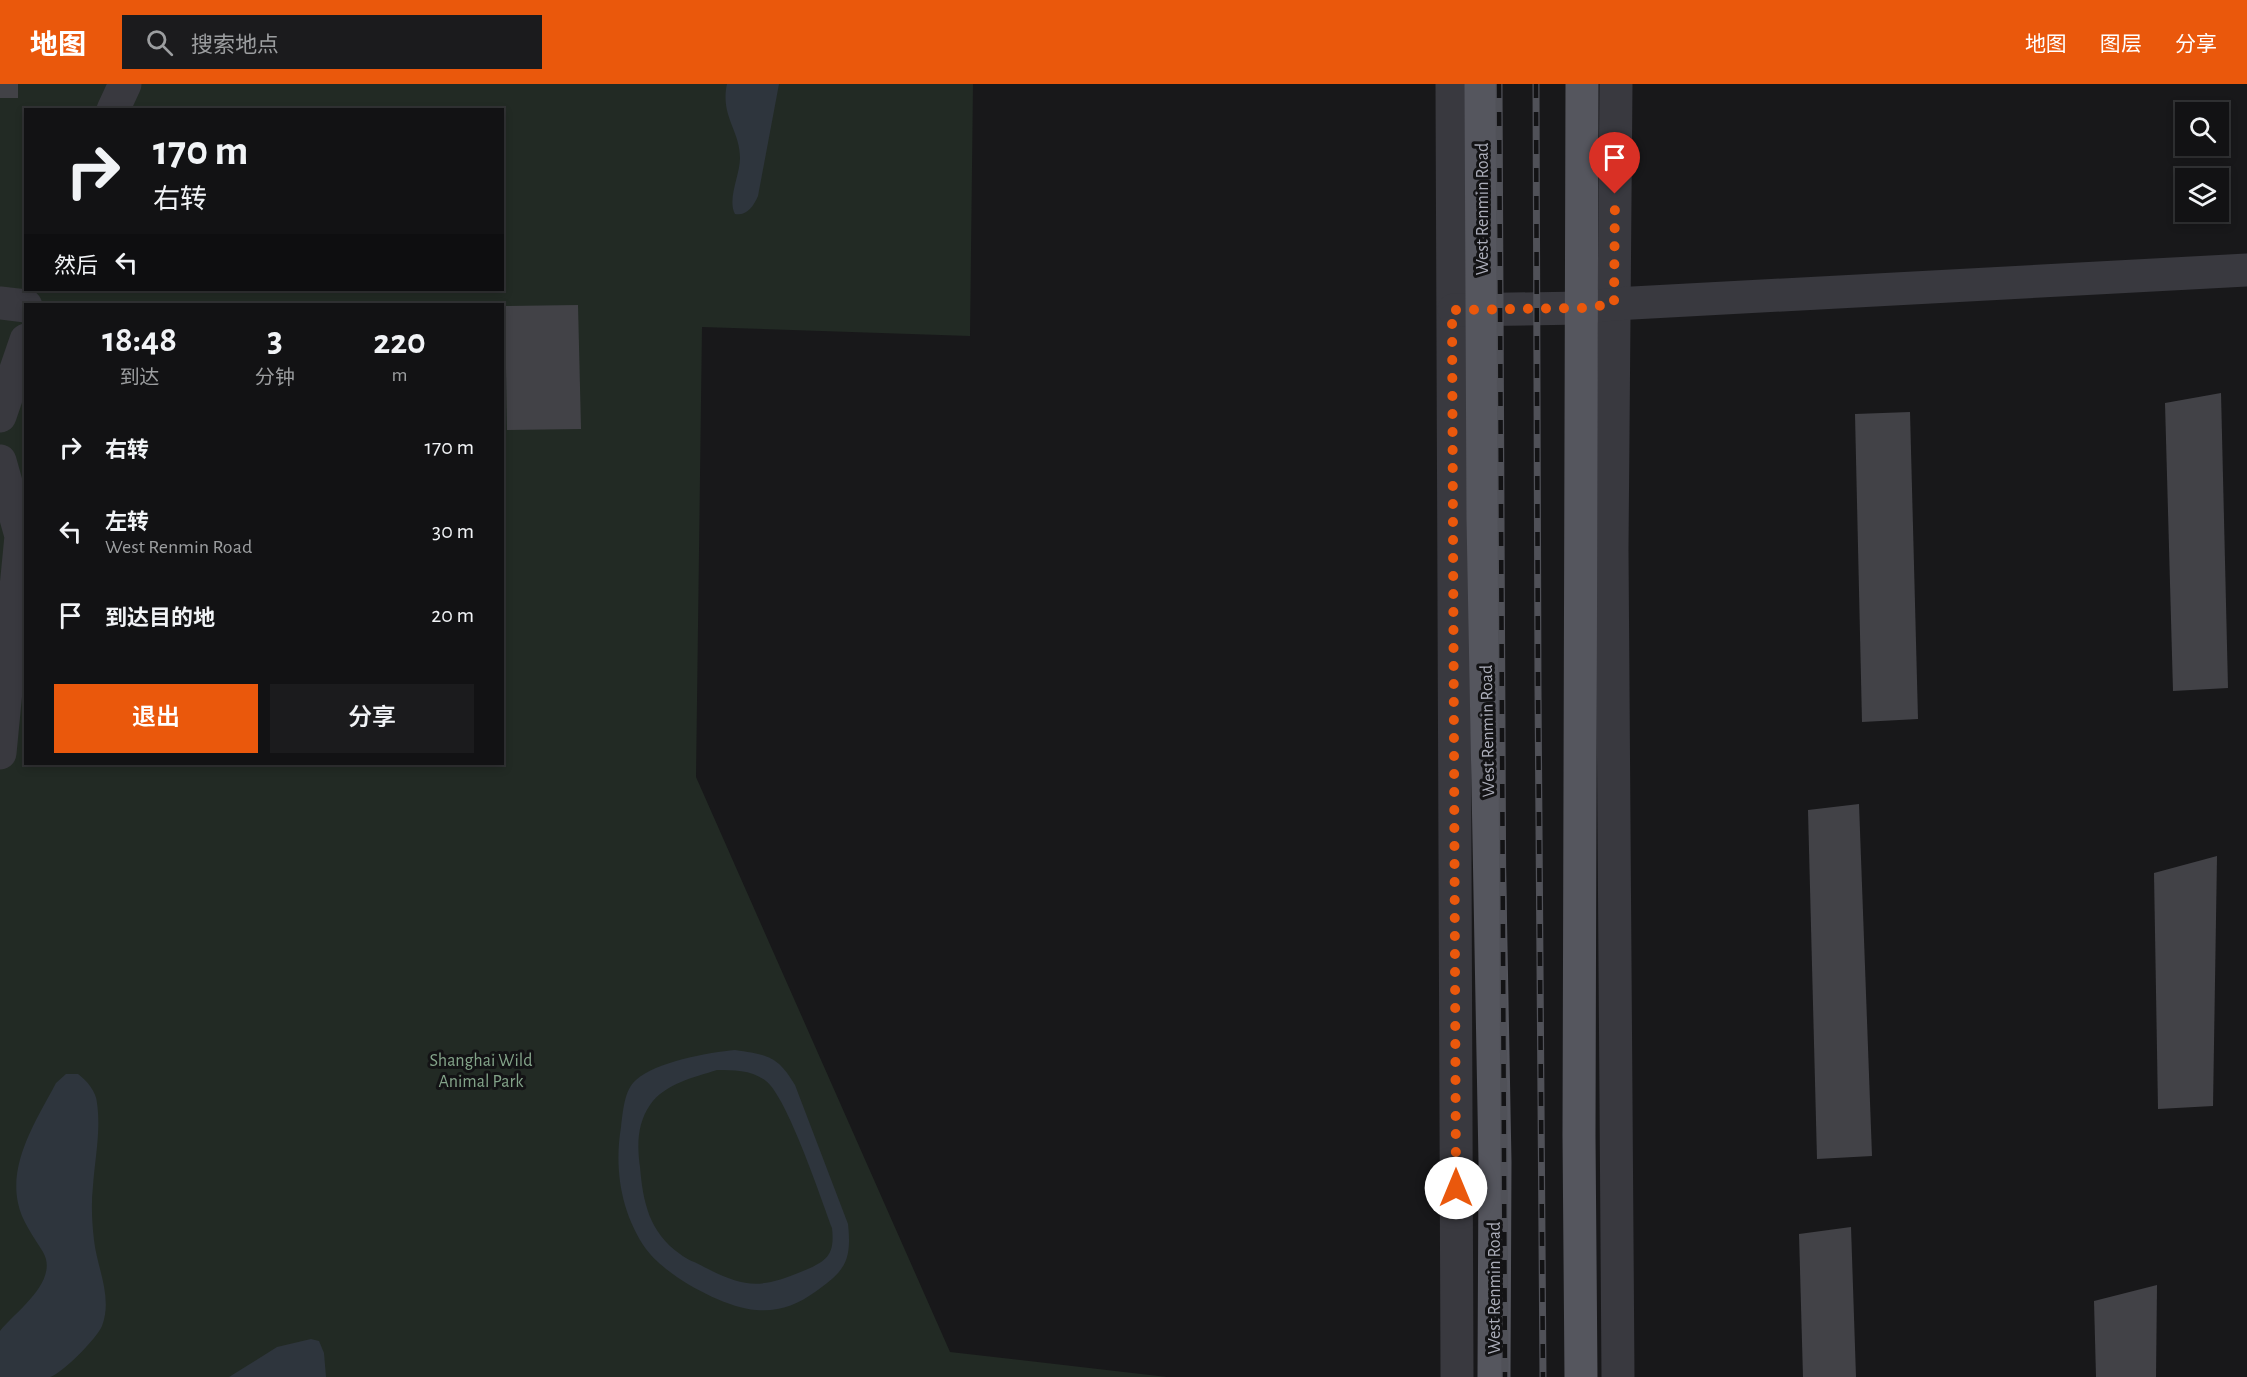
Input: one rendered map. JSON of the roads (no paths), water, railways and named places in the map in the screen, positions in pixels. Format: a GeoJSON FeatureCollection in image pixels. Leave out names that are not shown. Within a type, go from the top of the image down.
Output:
{"type":"FeatureCollection","features":[{"type":"Feature","properties":{"kind":"main road","name":"West Renmin Road"},"geometry":{"type":"LineString","coordinates":[[1481,84],[1467,310],[1483,518],[1495,1162],[1494,1377]]}},
{"type":"Feature","properties":{"kind":"main road"},"geometry":{"type":"LineString","coordinates":[[1581,1377],[1579,1136],[1598,306],[1582,84]]}},
{"type":"Feature","properties":{"kind":"street"},"geometry":{"type":"LineString","coordinates":[[114,108],[125,84]]}},
{"type":"Feature","properties":{"kind":"street","name":"West Renmin Road"},"geometry":{"type":"LineString","coordinates":[[1452,84],[1467,310],[1457,1377]]}},
{"type":"Feature","properties":{"kind":"street"},"geometry":{"type":"LineString","coordinates":[[1616,84],[1598,306],[1612,561],[1618,1377]]}},
{"type":"Feature","properties":{"kind":"street"},"geometry":{"type":"LineString","coordinates":[[1467,310],[1598,306],[2247,270]]}},
{"type":"Feature","properties":{"kind":"street"},"geometry":{"type":"LineString","coordinates":[[0,303],[24,306]]}},
{"type":"Feature","properties":{"kind":"street"},"geometry":{"type":"LineString","coordinates":[[0,416],[24,346]]}},
{"type":"Feature","properties":{"kind":"street"},"geometry":{"type":"LineString","coordinates":[[0,461],[21,536],[0,753]]}},
{"type":"Feature","properties":{"kind":"railway"},"geometry":{"type":"LineString","coordinates":[[1499,84],[1505,1377]]}},
{"type":"Feature","properties":{"kind":"railway"},"geometry":{"type":"LineString","coordinates":[[1536,84],[1543,1377]]}},
{"type":"Feature","properties":{"kind":"park label","name":"Shanghai Wild Animal Park"},"geometry":{"type":"Point","coordinates":[481,1070]}}]}
